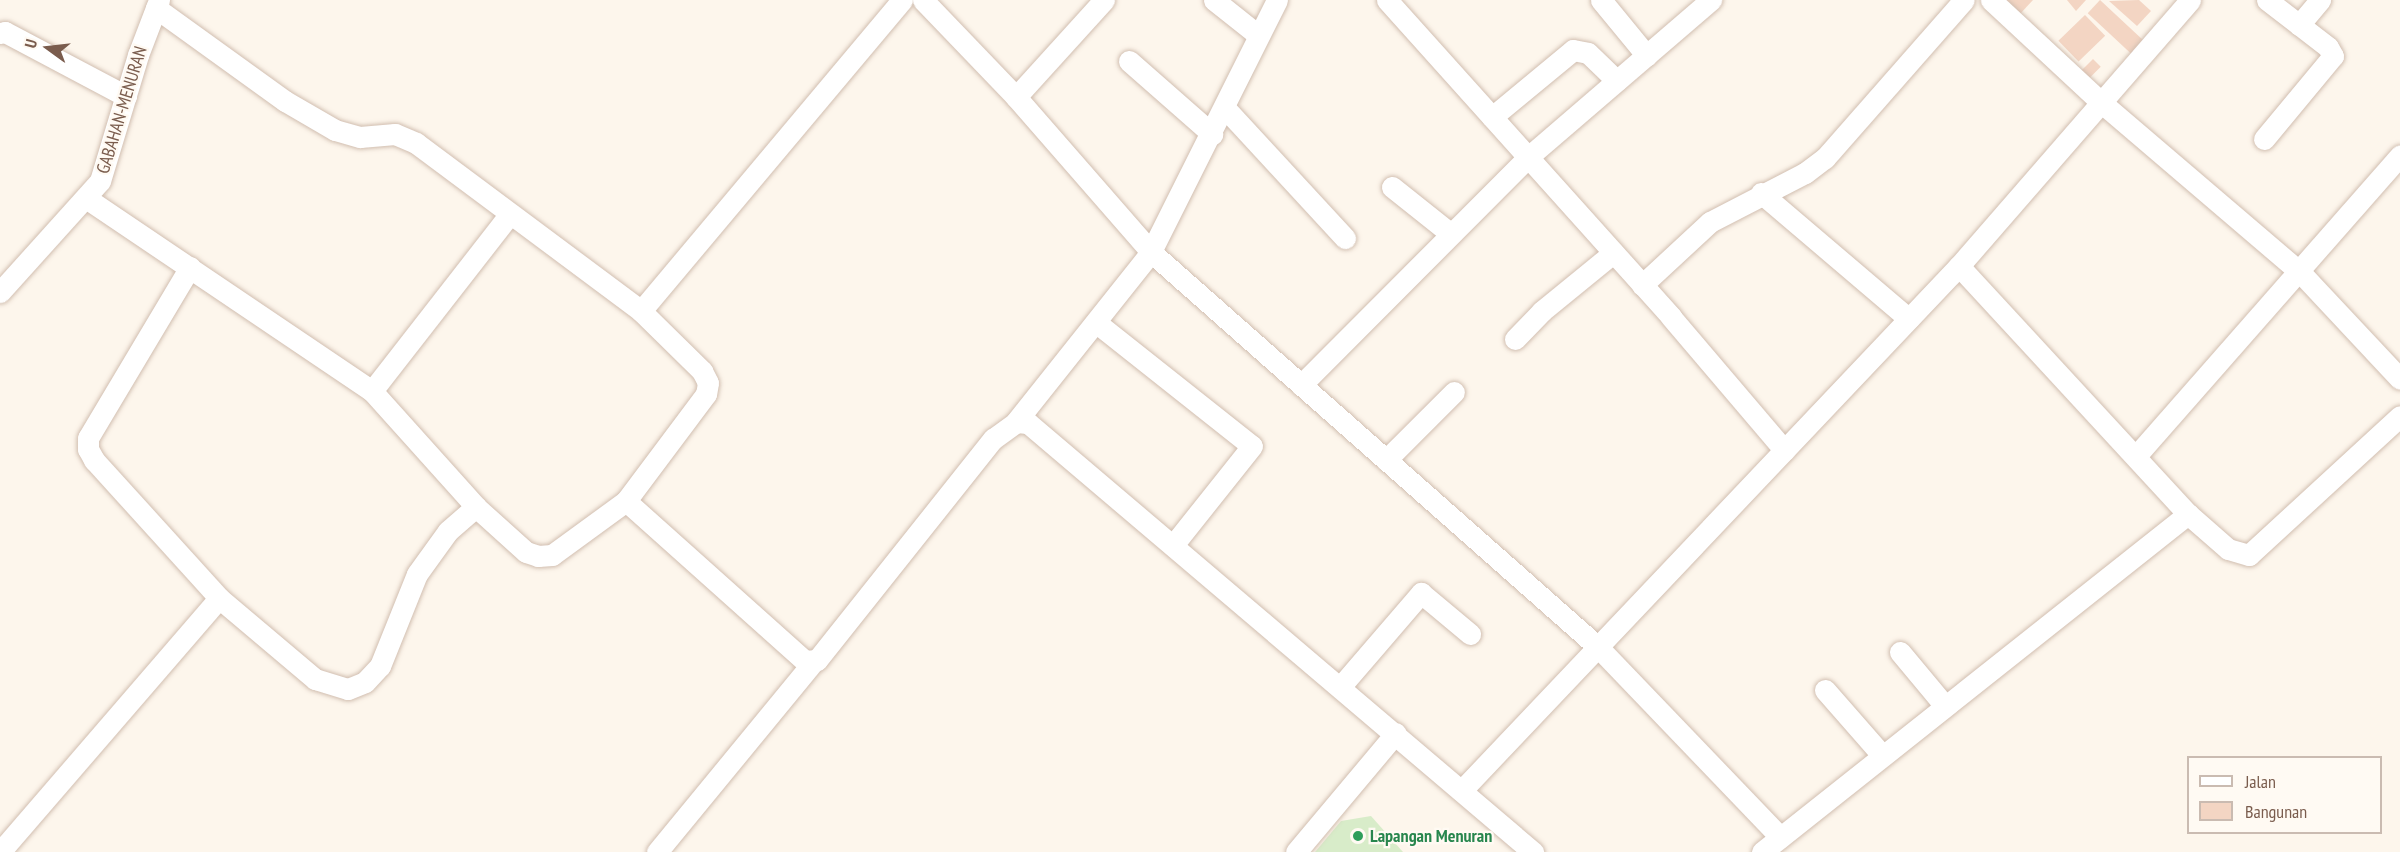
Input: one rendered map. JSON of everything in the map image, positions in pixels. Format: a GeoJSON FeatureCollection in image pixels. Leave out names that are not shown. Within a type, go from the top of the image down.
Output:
{"type":"FeatureCollection","features":[{"type":"Feature","properties":{"kind":"street"},"geometry":{"type":"LineString","coordinates":[[641,311],[902,0]]}},
{"type":"Feature","properties":{"kind":"street"},"geometry":{"type":"LineString","coordinates":[[923,0],[1016,97],[1152,252],[1599,648],[1780,837]]}},
{"type":"Feature","properties":{"kind":"street"},"geometry":{"type":"LineString","coordinates":[[1016,97],[1104,0]]}},
{"type":"Feature","properties":{"kind":"street"},"geometry":{"type":"LineString","coordinates":[[1214,0],[1258,34]]}},
{"type":"Feature","properties":{"kind":"street"},"geometry":{"type":"LineString","coordinates":[[657,852],[993,439],[1016,422],[1098,324],[1152,252],[1225,108],[1258,34],[1277,0]]}},
{"type":"Feature","properties":{"kind":"street"},"geometry":{"type":"LineString","coordinates":[[1387,0],[1642,285],[1784,450]]}},
{"type":"Feature","properties":{"kind":"street"},"geometry":{"type":"LineString","coordinates":[[1602,0],[1647,56]]}},
{"type":"Feature","properties":{"kind":"street"},"geometry":{"type":"LineString","coordinates":[[1301,385],[1527,158],[1711,0]]}},
{"type":"Feature","properties":{"kind":"street"},"geometry":{"type":"LineString","coordinates":[[1642,285],[1694,234],[1761,193],[1805,173],[1825,158],[1964,0]]}},
{"type":"Feature","properties":{"kind":"street"},"geometry":{"type":"LineString","coordinates":[[1991,0],[2102,103],[2300,272],[2400,379]]}},
{"type":"Feature","properties":{"kind":"street"},"geometry":{"type":"LineString","coordinates":[[1463,789],[1959,266],[2190,0]]}},
{"type":"Feature","properties":{"kind":"street"},"geometry":{"type":"LineString","coordinates":[[2264,139],[2332,59],[2328,47],[2267,0]]}},
{"type":"Feature","properties":{"kind":"street"},"geometry":{"type":"LineString","coordinates":[[2299,25],[2320,0]]}},
{"type":"Feature","properties":{"kind":"street"},"geometry":{"type":"LineString","coordinates":[[86,198],[372,391],[476,507],[526,552],[538,556],[552,555],[626,501],[694,415],[706,394],[708,383],[702,371],[641,311],[407,138],[395,134],[348,135],[295,107],[158,4]]}},
{"type":"Feature","properties":{"kind":"street","name":"GABAHAN-MENURAN"},"geometry":{"type":"LineString","coordinates":[[0,292],[100,181],[109,161],[126,96],[158,4]]}},
{"type":"Feature","properties":{"kind":"street"},"geometry":{"type":"LineString","coordinates":[[0,33],[5,32],[126,96]]}},
{"type":"Feature","properties":{"kind":"street"},"geometry":{"type":"LineString","coordinates":[[1492,117],[1573,50],[1588,53],[1617,81]]}},
{"type":"Feature","properties":{"kind":"street"},"geometry":{"type":"LineString","coordinates":[[1129,61],[1212,134]]}},
{"type":"Feature","properties":{"kind":"street"},"geometry":{"type":"LineString","coordinates":[[1225,108],[1345,238]]}},
{"type":"Feature","properties":{"kind":"street"},"geometry":{"type":"LineString","coordinates":[[2136,456],[2300,272],[2400,155]]}},
{"type":"Feature","properties":{"kind":"street"},"geometry":{"type":"LineString","coordinates":[[1392,187],[1451,234]]}},
{"type":"Feature","properties":{"kind":"street"},"geometry":{"type":"LineString","coordinates":[[1761,193],[1909,319]]}},
{"type":"Feature","properties":{"kind":"street"},"geometry":{"type":"LineString","coordinates":[[372,391],[510,214]]}},
{"type":"Feature","properties":{"kind":"street"},"geometry":{"type":"LineString","coordinates":[[1515,339],[1542,311],[1613,253]]}},
{"type":"Feature","properties":{"kind":"street"},"geometry":{"type":"LineString","coordinates":[[1959,266],[2188,514],[2228,549],[2249,555],[2400,416]]}},
{"type":"Feature","properties":{"kind":"street"},"geometry":{"type":"LineString","coordinates":[[190,267],[88,438],[88,449],[219,598],[315,679],[348,688],[365,682],[380,666],[417,574],[448,531],[476,507]]}},
{"type":"Feature","properties":{"kind":"street"},"geometry":{"type":"LineString","coordinates":[[1098,324],[1252,446],[1174,544]]}},
{"type":"Feature","properties":{"kind":"street"},"geometry":{"type":"LineString","coordinates":[[1386,460],[1454,392]]}},
{"type":"Feature","properties":{"kind":"street"},"geometry":{"type":"LineString","coordinates":[[1016,422],[1028,423],[1174,544],[1463,789],[1533,852]]}},
{"type":"Feature","properties":{"kind":"street"},"geometry":{"type":"LineString","coordinates":[[626,501],[805,661],[813,662]]}},
{"type":"Feature","properties":{"kind":"street"},"geometry":{"type":"LineString","coordinates":[[1762,852],[2188,514]]}},
{"type":"Feature","properties":{"kind":"street"},"geometry":{"type":"LineString","coordinates":[[1341,686],[1420,593],[1470,634]]}},
{"type":"Feature","properties":{"kind":"street"},"geometry":{"type":"LineString","coordinates":[[0,852],[219,598]]}},
{"type":"Feature","properties":{"kind":"street"},"geometry":{"type":"LineString","coordinates":[[1900,652],[1946,706]]}},
{"type":"Feature","properties":{"kind":"street"},"geometry":{"type":"LineString","coordinates":[[1825,690],[1882,755]]}},
{"type":"Feature","properties":{"kind":"street"},"geometry":{"type":"LineString","coordinates":[[1296,852],[1396,733]]}},
{"type":"Feature","properties":{"kind":"green space","name":"Lapangan Menuran"},"geometry":{"type":"Polygon","coordinates":[[[1371,816],[1403,852],[1315,852],[1341,821],[1371,816]]]}},
{"type":"Feature","properties":{"kind":"building"},"geometry":{"type":"Polygon","coordinates":[[[2003,0],[2033,0],[2019,15],[2003,0]]]}},
{"type":"Feature","properties":{"kind":"building"},"geometry":{"type":"Polygon","coordinates":[[[2067,0],[2086,0],[2076,11],[2067,0]]]}},
{"type":"Feature","properties":{"kind":"building"},"geometry":{"type":"Polygon","coordinates":[[[2100,0],[2145,42],[2133,55],[2088,13],[2100,0]]]}},
{"type":"Feature","properties":{"kind":"building"},"geometry":{"type":"Polygon","coordinates":[[[2139,0],[2151,11],[2137,26],[2109,1],[2139,0]]]}},
{"type":"Feature","properties":{"kind":"building"},"geometry":{"type":"Polygon","coordinates":[[[2085,15],[2105,36],[2079,62],[2058,41],[2085,15]]]}},
{"type":"Feature","properties":{"kind":"building"},"geometry":{"type":"Polygon","coordinates":[[[2093,59],[2101,67],[2085,82],[2077,75],[2093,59]]]}},
{"type":"Feature","properties":{"kind":"place","name":"Lapangan Menuran"},"geometry":{"type":"Point","coordinates":[1358,836]}}]}
